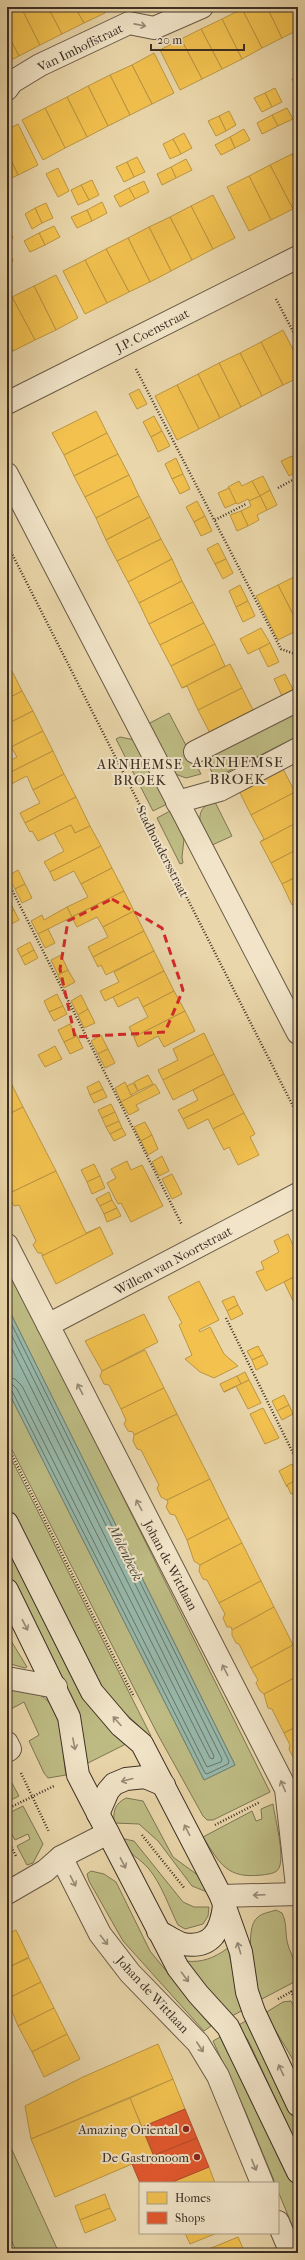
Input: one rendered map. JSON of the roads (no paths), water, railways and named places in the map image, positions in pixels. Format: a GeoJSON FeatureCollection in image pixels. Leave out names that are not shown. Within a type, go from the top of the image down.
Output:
{"type":"FeatureCollection","features":[{"type":"Feature","properties":{"kind":"street","name":"Van Imhoffstraat"},"geometry":{"type":"LineString","coordinates":[[7,89],[12,82],[40,66],[129,23],[154,28],[202,7]]}},
{"type":"Feature","properties":{"kind":"street","name":"J.P. Coenstraat"},"geometry":{"type":"LineString","coordinates":[[7,403],[298,257]]}},
{"type":"Feature","properties":{"kind":"street"},"geometry":{"type":"LineString","coordinates":[[7,474],[298,1033]]}},
{"type":"Feature","properties":{"kind":"street"},"geometry":{"type":"LineString","coordinates":[[195,752],[298,700]]}},
{"type":"Feature","properties":{"kind":"street"},"geometry":{"type":"LineString","coordinates":[[177,802],[220,790],[298,749]]}},
{"type":"Feature","properties":{"kind":"street","name":"Willem van Noortstraat"},"geometry":{"type":"LineString","coordinates":[[48,1325],[298,1194]]}},
{"type":"Feature","properties":{"kind":"street","name":"Johan de Wittlaan"},"geometry":{"type":"LineString","coordinates":[[7,1245],[286,1789],[298,1894]]}},
{"type":"Feature","properties":{"kind":"street"},"geometry":{"type":"LineString","coordinates":[[7,1523],[92,1692],[121,1726],[142,1744],[164,1785],[222,1901],[241,1952],[247,1992],[252,2006],[298,2105]]}},
{"type":"Feature","properties":{"kind":"street"},"geometry":{"type":"LineString","coordinates":[[7,1590],[56,1687],[69,1717],[78,1775],[178,1968],[198,1994],[228,2027],[298,2172]]}},
{"type":"Feature","properties":{"kind":"street"},"geometry":{"type":"LineString","coordinates":[[7,1678],[56,1687]]}},
{"type":"Feature","properties":{"kind":"street"},"geometry":{"type":"LineString","coordinates":[[98,1814],[108,1791],[114,1784],[126,1779],[145,1777],[164,1785]]}},
{"type":"Feature","properties":{"kind":"street"},"geometry":{"type":"LineString","coordinates":[[7,1893],[44,1871],[61,1857],[108,1833]]}},
{"type":"Feature","properties":{"kind":"street","name":"Johan de Wittlaan"},"geometry":{"type":"LineString","coordinates":[[61,1857],[100,1934],[130,1973],[198,2043],[218,2076],[262,2182]]}},
{"type":"Feature","properties":{"kind":"street"},"geometry":{"type":"LineString","coordinates":[[222,1901],[298,1894]]}},
{"type":"Feature","properties":{"kind":"street"},"geometry":{"type":"LineString","coordinates":[[158,1931],[182,1944],[198,1944],[210,1940],[222,1923],[222,1901]]}},
{"type":"Feature","properties":{"kind":"street"},"geometry":{"type":"LineString","coordinates":[[279,2224],[291,2253]]}},
{"type":"Feature","properties":{"kind":"water","name":"Molenbeek"},"geometry":{"type":"Polygon","coordinates":[[[7,1306],[235,1765],[204,1780],[7,1389],[7,1306]]]}},
{"type":"Feature","properties":{"kind":"place","name":"Amazing Oriental"},"geometry":{"type":"Point","coordinates":[186,2129]}},
{"type":"Feature","properties":{"kind":"place","name":"De Gastronoom"},"geometry":{"type":"Point","coordinates":[197,2157]}},
{"type":"Feature","properties":{"kind":"district","name":"ARNHEMSE BROEK"},"geometry":{"type":"Point","coordinates":[238,770]}},
{"type":"Feature","properties":{"kind":"district","name":"ARNHEMSE BROEK"},"geometry":{"type":"Point","coordinates":[140,772]}}]}
